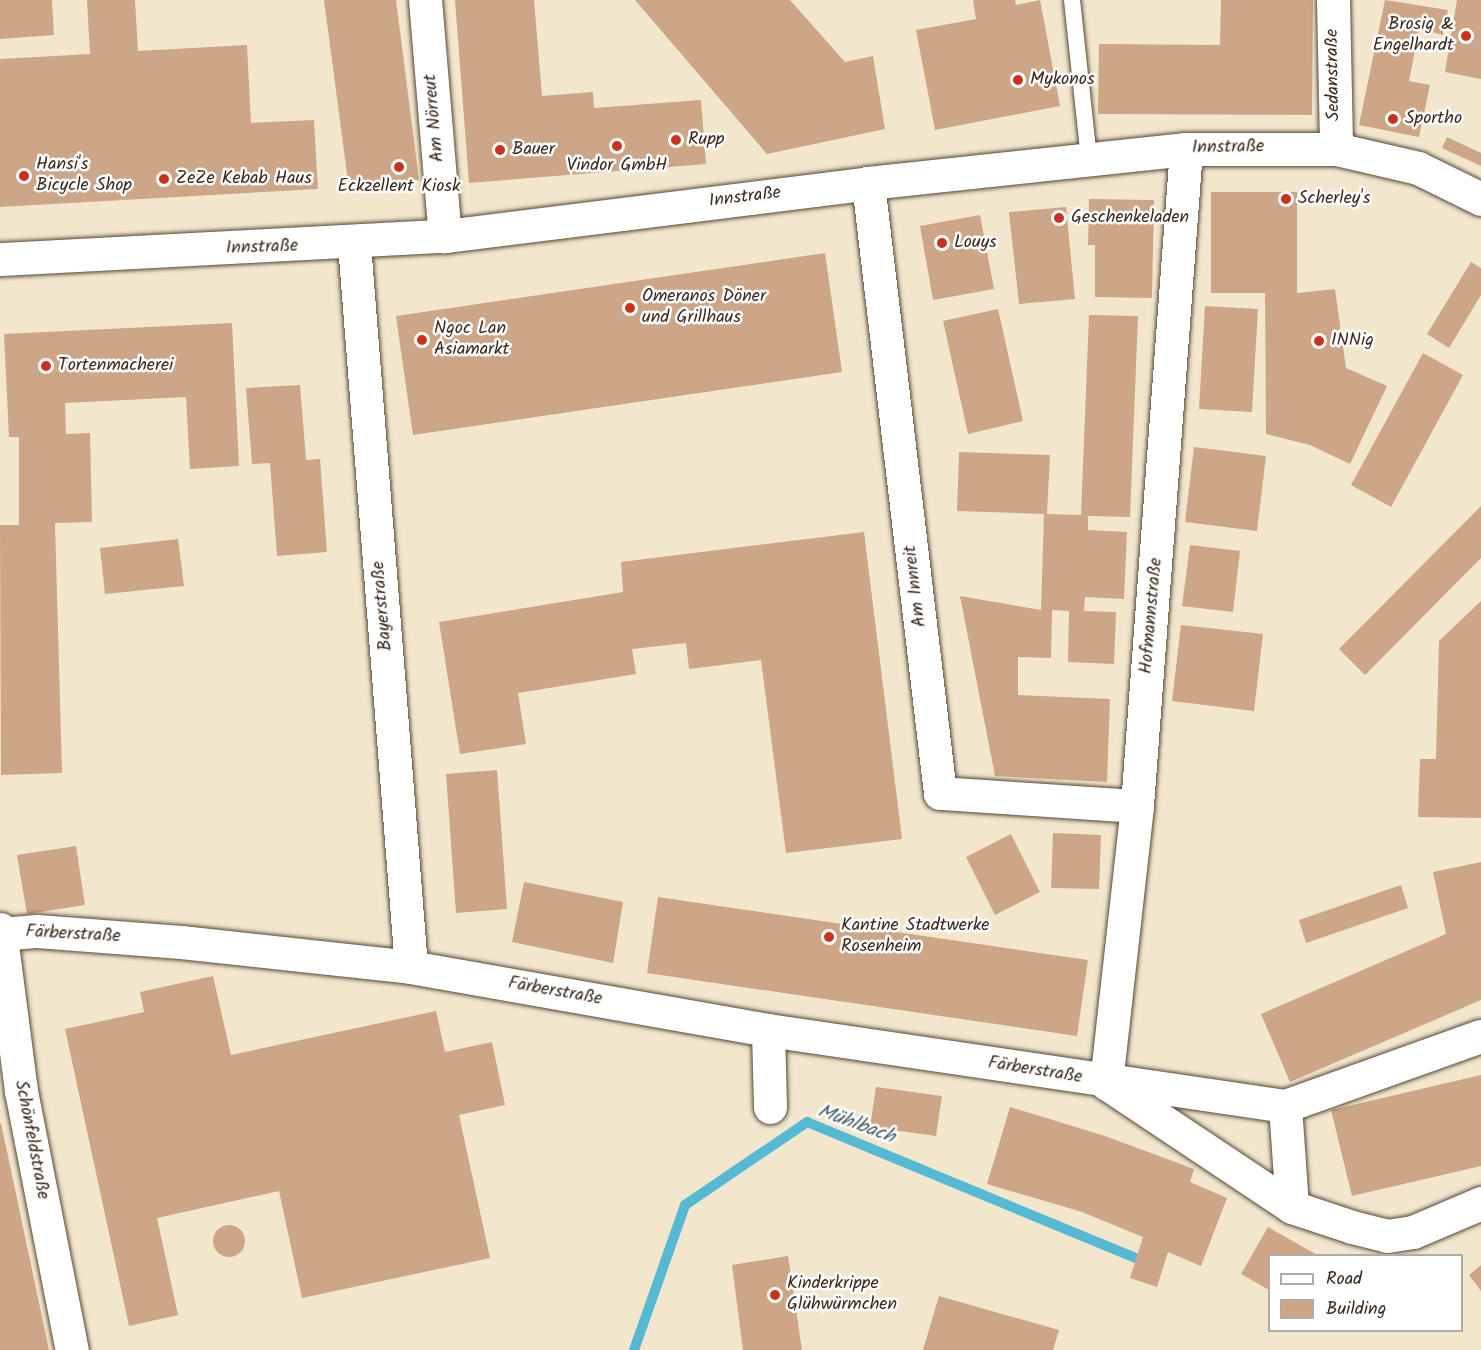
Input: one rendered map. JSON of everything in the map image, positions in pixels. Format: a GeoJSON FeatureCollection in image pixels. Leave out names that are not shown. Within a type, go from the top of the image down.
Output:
{"type":"FeatureCollection","features":[{"type":"Feature","properties":{"kind":"street","name":"Am Nörreut"},"geometry":{"type":"LineString","coordinates":[[425,0],[445,236]]}},
{"type":"Feature","properties":{"kind":"street","name":"Sedanstraße"},"geometry":{"type":"LineString","coordinates":[[1333,0],[1336,149]]}},
{"type":"Feature","properties":{"kind":"street","name":"Innstraße"},"geometry":{"type":"LineString","coordinates":[[0,259],[354,244],[445,236],[868,183],[1186,148],[1336,149],[1418,168],[1481,199]]}},
{"type":"Feature","properties":{"kind":"street","name":"Hofmannstraße"},"geometry":{"type":"LineString","coordinates":[[1107,1083],[1137,806],[1186,148]]}},
{"type":"Feature","properties":{"kind":"street","name":"Am Innreit"},"geometry":{"type":"LineString","coordinates":[[868,183],[940,793],[1137,806]]}},
{"type":"Feature","properties":{"kind":"street","name":"Bayerstraße"},"geometry":{"type":"LineString","coordinates":[[354,244],[411,968]]}},
{"type":"Feature","properties":{"kind":"street","name":"Schönfeldstraße"},"geometry":{"type":"LineString","coordinates":[[0,929],[21,1091],[72,1350]]}},
{"type":"Feature","properties":{"kind":"street","name":"Färberstraße"},"geometry":{"type":"LineString","coordinates":[[1,934],[37,931],[170,941],[411,968],[768,1030],[1107,1083],[1286,1106],[1481,1036]]}},
{"type":"Feature","properties":{"kind":"street"},"geometry":{"type":"LineString","coordinates":[[768,1030],[770,1107]]}},
{"type":"Feature","properties":{"kind":"street","name":"Färberstraße"},"geometry":{"type":"LineString","coordinates":[[1107,1083],[1292,1206],[1387,1236],[1413,1232],[1481,1203]]}},
{"type":"Feature","properties":{"kind":"street"},"geometry":{"type":"LineString","coordinates":[[1286,1106],[1292,1206]]}},
{"type":"Feature","properties":{"kind":"lane"},"geometry":{"type":"LineString","coordinates":[[1072,0],[1089,158]]}},
{"type":"Feature","properties":{"kind":"building"},"geometry":{"type":"Polygon","coordinates":[[[0,0],[52,0],[54,35],[0,39],[0,0]]]}},
{"type":"Feature","properties":{"kind":"building"},"geometry":{"type":"Polygon","coordinates":[[[87,0],[135,0],[138,51],[247,45],[251,123],[314,120],[318,189],[0,207],[0,59],[90,54],[87,0]]]}},
{"type":"Feature","properties":{"kind":"building"},"geometry":{"type":"Polygon","coordinates":[[[324,0],[396,0],[419,180],[349,189],[324,0]]]}},
{"type":"Feature","properties":{"kind":"building"},"geometry":{"type":"Polygon","coordinates":[[[455,0],[534,0],[542,96],[593,92],[594,108],[701,100],[706,164],[469,183],[455,0]]]}},
{"type":"Feature","properties":{"kind":"building"},"geometry":{"type":"Polygon","coordinates":[[[635,0],[790,0],[845,62],[873,56],[885,129],[767,154],[635,0]]]}},
{"type":"Feature","properties":{"kind":"building"},"geometry":{"type":"Polygon","coordinates":[[[973,0],[1015,0],[1016,5],[1040,0],[1060,106],[935,130],[916,30],[976,19],[973,0]]]}},
{"type":"Feature","properties":{"kind":"building"},"geometry":{"type":"Polygon","coordinates":[[[1221,0],[1313,0],[1312,115],[1098,114],[1099,44],[1220,45],[1221,0]]]}},
{"type":"Feature","properties":{"kind":"building"},"geometry":{"type":"Polygon","coordinates":[[[1385,0],[1448,10],[1443,35],[1419,29],[1409,81],[1430,85],[1419,137],[1359,125],[1385,0]]]}},
{"type":"Feature","properties":{"kind":"building","name":"Brosig & Engelhardt"},"geometry":{"type":"Polygon","coordinates":[[[1457,0],[1481,0],[1481,79],[1445,72],[1457,0]]]}},
{"type":"Feature","properties":{"kind":"building"},"geometry":{"type":"Polygon","coordinates":[[[1447,137],[1481,153],[1481,166],[1442,148],[1447,137]]]}},
{"type":"Feature","properties":{"kind":"building"},"geometry":{"type":"Polygon","coordinates":[[[1211,192],[1297,192],[1297,293],[1335,289],[1346,368],[1387,386],[1350,464],[1310,445],[1266,434],[1265,293],[1211,293],[1211,192]]]}},
{"type":"Feature","properties":{"kind":"building"},"geometry":{"type":"Polygon","coordinates":[[[1089,199],[1154,200],[1152,298],[1095,297],[1095,245],[1088,245],[1089,199]]]}},
{"type":"Feature","properties":{"kind":"building"},"geometry":{"type":"Polygon","coordinates":[[[1066,207],[1075,299],[1019,304],[1009,212],[1066,207]]]}},
{"type":"Feature","properties":{"kind":"building"},"geometry":{"type":"Polygon","coordinates":[[[980,215],[994,289],[933,300],[920,226],[980,215]]]}},
{"type":"Feature","properties":{"kind":"building"},"geometry":{"type":"Polygon","coordinates":[[[825,253],[842,372],[413,435],[396,316],[825,253]]]}},
{"type":"Feature","properties":{"kind":"building"},"geometry":{"type":"Polygon","coordinates":[[[1471,262],[1481,268],[1481,295],[1449,348],[1427,334],[1471,262]]]}},
{"type":"Feature","properties":{"kind":"building"},"geometry":{"type":"Polygon","coordinates":[[[1205,306],[1258,309],[1252,412],[1199,409],[1205,306]]]}},
{"type":"Feature","properties":{"kind":"building"},"geometry":{"type":"Polygon","coordinates":[[[998,309],[1023,421],[968,434],[943,321],[998,309]]]}},
{"type":"Feature","properties":{"kind":"building"},"geometry":{"type":"Polygon","coordinates":[[[1089,315],[1138,316],[1130,517],[1088,516],[1088,530],[1127,532],[1124,599],[1085,597],[1084,611],[1116,612],[1114,664],[1068,662],[1069,611],[1052,610],[1051,658],[1018,657],[1018,695],[1110,699],[1107,782],[995,776],[960,596],[1041,610],[1044,514],[957,511],[959,452],[1050,455],[1047,514],[1081,515],[1089,315]]]}},
{"type":"Feature","properties":{"kind":"building"},"geometry":{"type":"Polygon","coordinates":[[[232,323],[239,466],[190,469],[186,397],[65,403],[66,434],[90,433],[92,522],[55,523],[62,773],[1,775],[0,525],[19,525],[19,437],[9,437],[4,334],[232,323]]]}},
{"type":"Feature","properties":{"kind":"building"},"geometry":{"type":"Polygon","coordinates":[[[1423,353],[1463,375],[1391,507],[1351,485],[1423,353]]]}},
{"type":"Feature","properties":{"kind":"building"},"geometry":{"type":"Polygon","coordinates":[[[300,385],[306,460],[320,459],[327,552],[277,556],[270,463],[252,464],[246,388],[300,385]]]}},
{"type":"Feature","properties":{"kind":"building"},"geometry":{"type":"Polygon","coordinates":[[[1194,447],[1266,456],[1257,531],[1185,522],[1194,447]]]}},
{"type":"Feature","properties":{"kind":"building"},"geometry":{"type":"Polygon","coordinates":[[[1481,506],[1481,558],[1365,675],[1339,649],[1481,506]]]}},
{"type":"Feature","properties":{"kind":"building"},"geometry":{"type":"Polygon","coordinates":[[[864,532],[902,839],[786,853],[761,660],[689,669],[686,643],[632,649],[636,674],[518,693],[526,744],[460,754],[439,622],[623,592],[621,562],[864,532]]]}},
{"type":"Feature","properties":{"kind":"building"},"geometry":{"type":"Polygon","coordinates":[[[178,539],[184,586],[105,594],[100,548],[178,539]]]}},
{"type":"Feature","properties":{"kind":"building"},"geometry":{"type":"Polygon","coordinates":[[[1190,545],[1240,551],[1233,612],[1182,606],[1190,545]]]}},
{"type":"Feature","properties":{"kind":"building"},"geometry":{"type":"Polygon","coordinates":[[[1481,601],[1481,818],[1418,817],[1420,759],[1436,759],[1439,641],[1481,601]]]}},
{"type":"Feature","properties":{"kind":"building"},"geometry":{"type":"Polygon","coordinates":[[[1181,625],[1263,634],[1254,711],[1172,701],[1181,625]]]}},
{"type":"Feature","properties":{"kind":"building"},"geometry":{"type":"Polygon","coordinates":[[[497,770],[507,909],[456,913],[446,774],[497,770]]]}},
{"type":"Feature","properties":{"kind":"building"},"geometry":{"type":"Polygon","coordinates":[[[1053,833],[1101,835],[1099,889],[1051,888],[1053,833]]]}},
{"type":"Feature","properties":{"kind":"building"},"geometry":{"type":"Polygon","coordinates":[[[1011,834],[1040,892],[995,915],[966,857],[1011,834]]]}},
{"type":"Feature","properties":{"kind":"building"},"geometry":{"type":"Polygon","coordinates":[[[76,846],[85,905],[27,914],[17,855],[76,846]]]}},
{"type":"Feature","properties":{"kind":"building"},"geometry":{"type":"Polygon","coordinates":[[[1481,862],[1481,1000],[1290,1082],[1261,1014],[1446,934],[1433,872],[1481,862]]]}},
{"type":"Feature","properties":{"kind":"building"},"geometry":{"type":"Polygon","coordinates":[[[524,882],[623,902],[613,963],[512,942],[524,882]]]}},
{"type":"Feature","properties":{"kind":"building"},"geometry":{"type":"Polygon","coordinates":[[[1401,885],[1408,908],[1306,943],[1299,920],[1401,885]]]}},
{"type":"Feature","properties":{"kind":"building"},"geometry":{"type":"Polygon","coordinates":[[[658,897],[1088,960],[1077,1036],[647,973],[658,897]]]}},
{"type":"Feature","properties":{"kind":"building"},"geometry":{"type":"Polygon","coordinates":[[[213,976],[231,1055],[436,1011],[445,1052],[492,1042],[505,1105],[459,1115],[490,1258],[302,1298],[279,1191],[157,1218],[178,1315],[129,1326],[65,1029],[144,1012],[140,992],[213,976]]]}},
{"type":"Feature","properties":{"kind":"building"},"geometry":{"type":"Polygon","coordinates":[[[1481,1075],[1481,1166],[1352,1196],[1331,1110],[1481,1075]]]}},
{"type":"Feature","properties":{"kind":"building"},"geometry":{"type":"Polygon","coordinates":[[[876,1087],[942,1096],[936,1136],[870,1127],[876,1087]]]}},
{"type":"Feature","properties":{"kind":"building"},"geometry":{"type":"Polygon","coordinates":[[[1010,1107],[1105,1136],[1194,1169],[1190,1182],[1227,1198],[1201,1266],[1168,1252],[1157,1287],[1130,1278],[1143,1237],[1082,1212],[987,1184],[1010,1107]]]}},
{"type":"Feature","properties":{"kind":"building"},"geometry":{"type":"Polygon","coordinates":[[[1,1123],[49,1350],[0,1350],[1,1123]]]}},
{"type":"Feature","properties":{"kind":"building"},"geometry":{"type":"Polygon","coordinates":[[[229,1225],[240,1230],[245,1241],[240,1252],[229,1257],[218,1252],[213,1241],[218,1230],[229,1225]]]}},
{"type":"Feature","properties":{"kind":"building"},"geometry":{"type":"Polygon","coordinates":[[[1268,1227],[1315,1254],[1268,1254],[1268,1289],[1241,1274],[1268,1227]]]}},
{"type":"Feature","properties":{"kind":"building"},"geometry":{"type":"Polygon","coordinates":[[[788,1256],[802,1350],[743,1350],[732,1265],[788,1256]]]}},
{"type":"Feature","properties":{"kind":"building"},"geometry":{"type":"Polygon","coordinates":[[[1481,1265],[1481,1291],[1469,1275],[1481,1265]]]}},
{"type":"Feature","properties":{"kind":"building"},"geometry":{"type":"Polygon","coordinates":[[[939,1296],[1059,1330],[1053,1350],[923,1350],[939,1296]]]}},
{"type":"Feature","properties":{"kind":"waterway","name":"Mühlbach"},"geometry":{"type":"LineString","coordinates":[[634,1350],[685,1205],[807,1122],[1136,1258]]}},
{"type":"Feature","properties":{"kind":"place","name":"Brosig & Engelhardt"},"geometry":{"type":"Point","coordinates":[1466,36]}},
{"type":"Feature","properties":{"kind":"place","name":"Mykonos"},"geometry":{"type":"Point","coordinates":[1018,80]}},
{"type":"Feature","properties":{"kind":"place","name":"Sportho"},"geometry":{"type":"Point","coordinates":[1393,119]}},
{"type":"Feature","properties":{"kind":"place","name":"Rupp"},"geometry":{"type":"Point","coordinates":[676,140]}},
{"type":"Feature","properties":{"kind":"place","name":"Vindor GmbH"},"geometry":{"type":"Point","coordinates":[617,146]}},
{"type":"Feature","properties":{"kind":"place","name":"Bauer"},"geometry":{"type":"Point","coordinates":[500,150]}},
{"type":"Feature","properties":{"kind":"place","name":"Eckzellent Kiosk"},"geometry":{"type":"Point","coordinates":[399,167]}},
{"type":"Feature","properties":{"kind":"place","name":"Hansi's Bicycle Shop"},"geometry":{"type":"Point","coordinates":[24,176]}},
{"type":"Feature","properties":{"kind":"place","name":"ZeZe Kebab Haus"},"geometry":{"type":"Point","coordinates":[164,179]}},
{"type":"Feature","properties":{"kind":"place","name":"Scherley's"},"geometry":{"type":"Point","coordinates":[1286,199]}},
{"type":"Feature","properties":{"kind":"place","name":"Geschenkeladen"},"geometry":{"type":"Point","coordinates":[1059,218]}},
{"type":"Feature","properties":{"kind":"place","name":"Louys"},"geometry":{"type":"Point","coordinates":[942,243]}},
{"type":"Feature","properties":{"kind":"place","name":"Omeranos Döner und Grillhaus"},"geometry":{"type":"Point","coordinates":[630,308]}},
{"type":"Feature","properties":{"kind":"place","name":"Ngoc Lan Asiamarkt"},"geometry":{"type":"Point","coordinates":[422,340]}},
{"type":"Feature","properties":{"kind":"place","name":"INNig"},"geometry":{"type":"Point","coordinates":[1319,341]}},
{"type":"Feature","properties":{"kind":"place","name":"Tortenmacherei"},"geometry":{"type":"Point","coordinates":[46,366]}},
{"type":"Feature","properties":{"kind":"place","name":"Kantine Stadtwerke Rosenheim"},"geometry":{"type":"Point","coordinates":[829,937]}},
{"type":"Feature","properties":{"kind":"place","name":"Kinderkrippe Glühwürmchen"},"geometry":{"type":"Point","coordinates":[775,1295]}}]}
